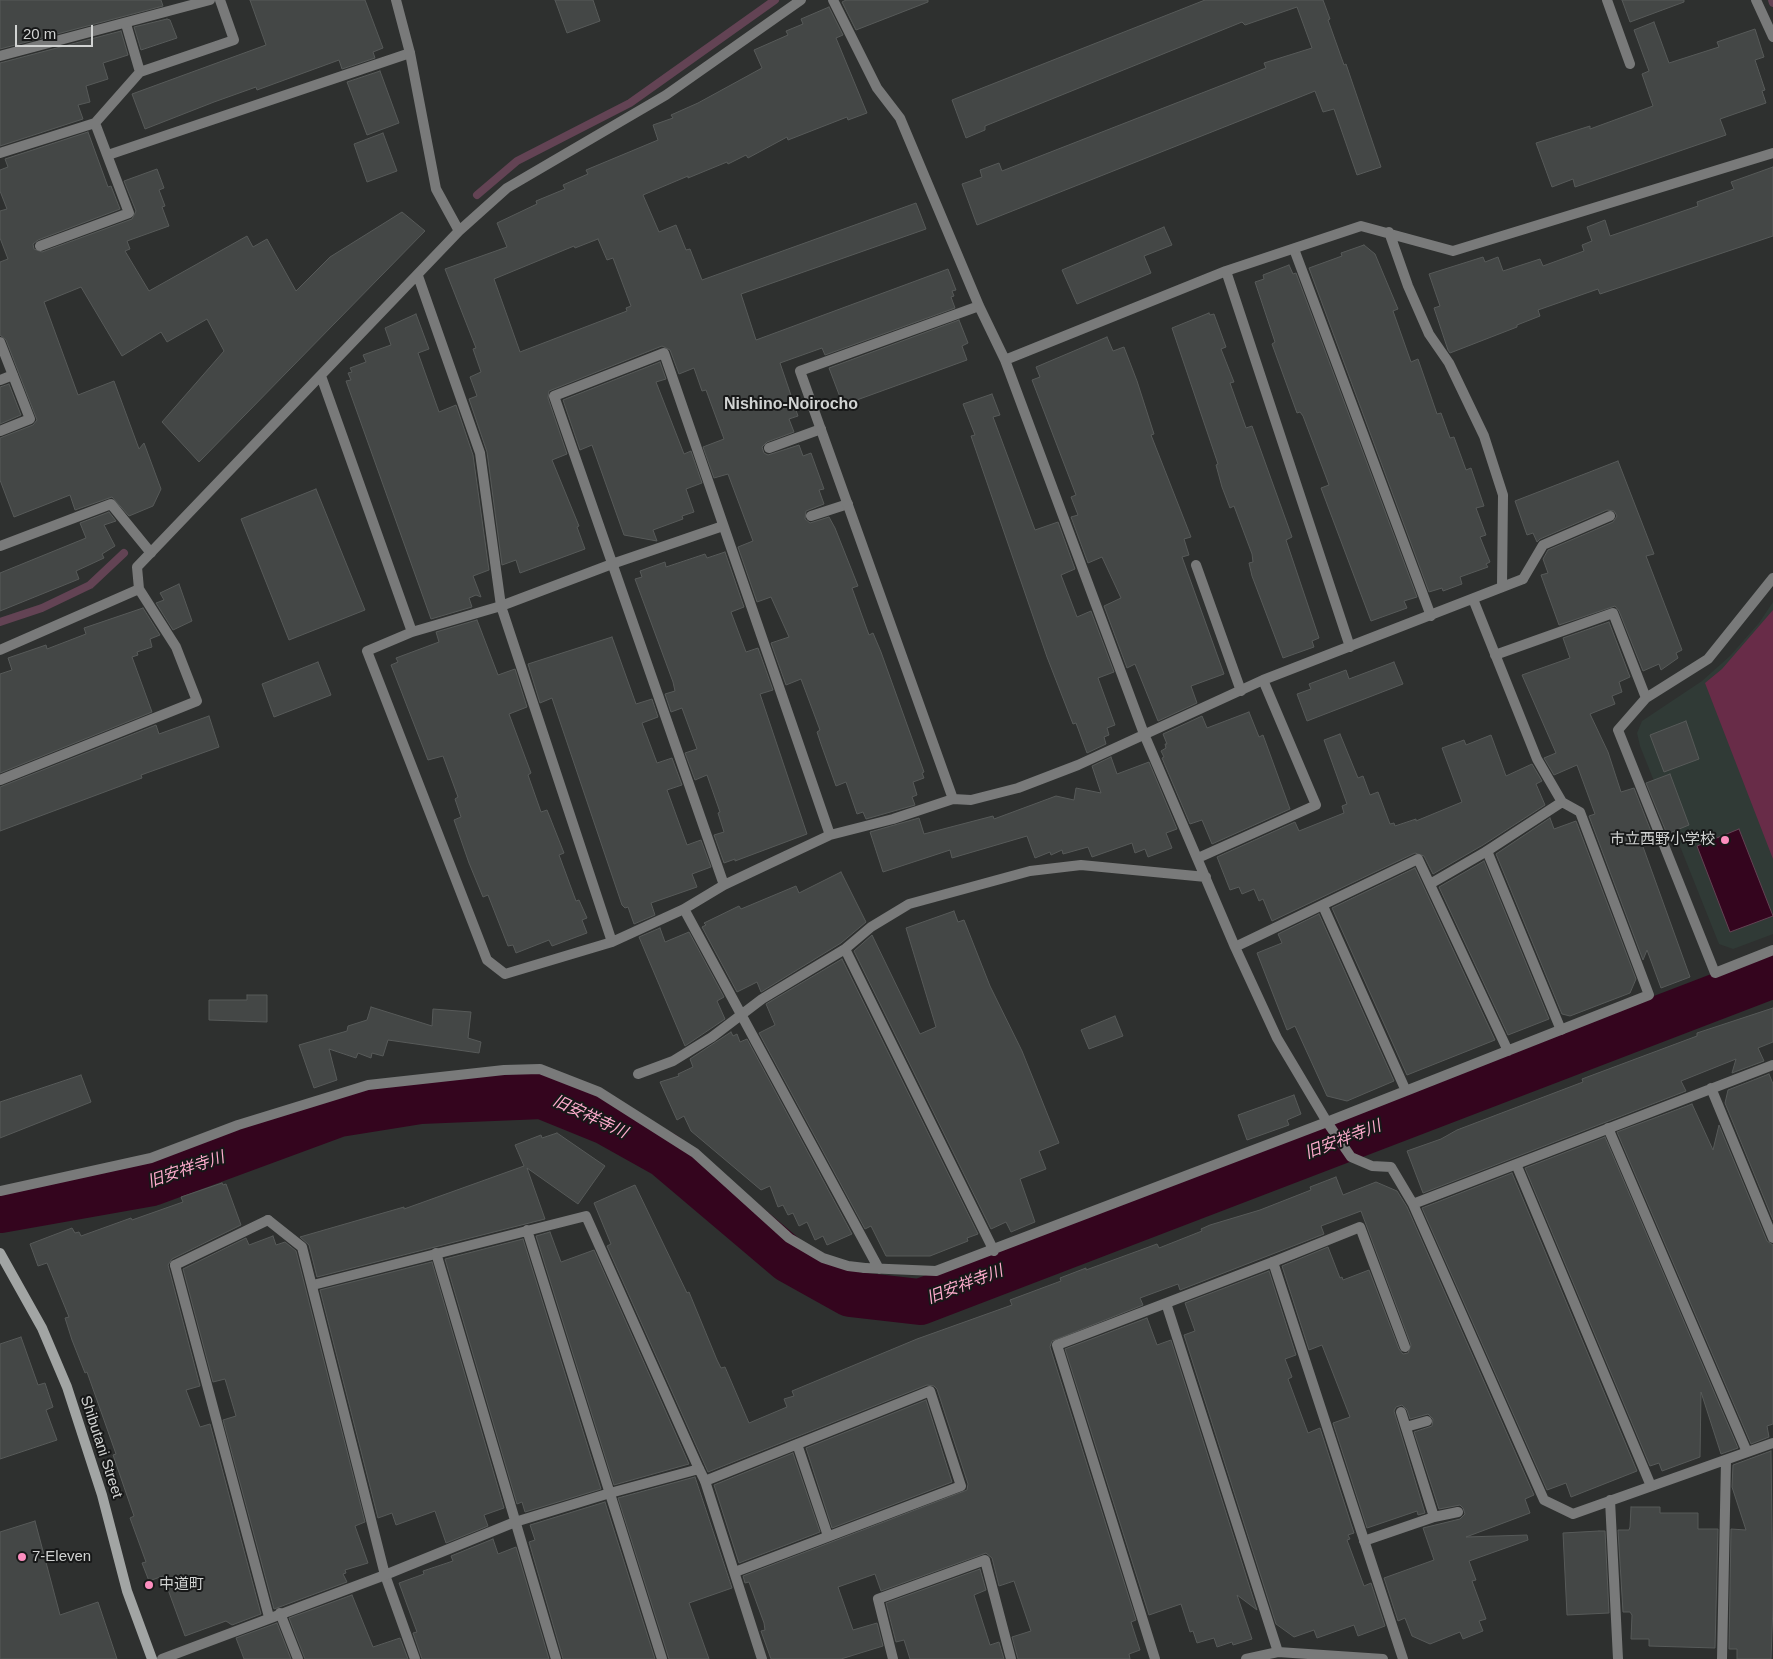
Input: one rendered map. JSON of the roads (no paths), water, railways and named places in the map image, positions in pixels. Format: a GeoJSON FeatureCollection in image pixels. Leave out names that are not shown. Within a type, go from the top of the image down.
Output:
{"type":"FeatureCollection","features":[{"type":"Feature","properties":{"kind":"main road","name":"Shibutani Street"},"geometry":{"type":"LineString","coordinates":[[0,1253],[42,1328],[67,1387],[102,1495],[127,1591],[152,1659]]}},
{"type":"Feature","properties":{"kind":"street"},"geometry":{"type":"LineString","coordinates":[[0,56],[126,24],[210,0]]}},
{"type":"Feature","properties":{"kind":"street"},"geometry":{"type":"LineString","coordinates":[[0,153],[95,123],[140,72],[234,40],[220,0]]}},
{"type":"Feature","properties":{"kind":"street"},"geometry":{"type":"LineString","coordinates":[[396,0],[410,53],[436,189],[459,231]]}},
{"type":"Feature","properties":{"kind":"street"},"geometry":{"type":"LineString","coordinates":[[0,780],[197,701],[176,647],[140,589],[137,568],[459,231],[507,188],[666,95],[801,0]]}},
{"type":"Feature","properties":{"kind":"street"},"geometry":{"type":"LineString","coordinates":[[833,0],[877,88],[900,118],[980,306],[1006,360],[1144,734],[1235,947],[1278,1038],[1327,1122],[1351,1157],[1372,1166],[1391,1167],[1413,1204],[1544,1500],[1573,1514],[1773,1443]]}},
{"type":"Feature","properties":{"kind":"street"},"geometry":{"type":"LineString","coordinates":[[1607,0],[1630,64]]}},
{"type":"Feature","properties":{"kind":"street"},"geometry":{"type":"LineString","coordinates":[[1756,0],[1773,37]]}},
{"type":"Feature","properties":{"kind":"street"},"geometry":{"type":"LineString","coordinates":[[126,24],[140,72]]}},
{"type":"Feature","properties":{"kind":"street"},"geometry":{"type":"LineString","coordinates":[[108,156],[410,53]]}},
{"type":"Feature","properties":{"kind":"street"},"geometry":{"type":"LineString","coordinates":[[40,246],[129,213],[95,123]]}},
{"type":"Feature","properties":{"kind":"street"},"geometry":{"type":"LineString","coordinates":[[1006,360],[1226,272],[1361,226],[1389,232],[1453,251],[1773,153]]}},
{"type":"Feature","properties":{"kind":"street"},"geometry":{"type":"LineString","coordinates":[[1389,232],[1408,286],[1429,334],[1449,363],[1484,436],[1503,495],[1502,587]]}},
{"type":"Feature","properties":{"kind":"street"},"geometry":{"type":"LineString","coordinates":[[1294,248],[1431,616]]}},
{"type":"Feature","properties":{"kind":"street"},"geometry":{"type":"LineString","coordinates":[[1226,272],[1350,648]]}},
{"type":"Feature","properties":{"kind":"street"},"geometry":{"type":"LineString","coordinates":[[418,276],[480,453],[501,606],[612,942]]}},
{"type":"Feature","properties":{"kind":"street"},"geometry":{"type":"LineString","coordinates":[[953,799],[800,371],[980,306]]}},
{"type":"Feature","properties":{"kind":"street"},"geometry":{"type":"LineString","coordinates":[[0,342],[30,419],[0,432]]}},
{"type":"Feature","properties":{"kind":"street"},"geometry":{"type":"LineString","coordinates":[[724,885],[554,396],[664,353],[830,835]]}},
{"type":"Feature","properties":{"kind":"street"},"geometry":{"type":"LineString","coordinates":[[0,380],[13,374]]}},
{"type":"Feature","properties":{"kind":"street"},"geometry":{"type":"LineString","coordinates":[[321,376],[412,632]]}},
{"type":"Feature","properties":{"kind":"street"},"geometry":{"type":"LineString","coordinates":[[769,448],[821,429]]}},
{"type":"Feature","properties":{"kind":"street"},"geometry":{"type":"LineString","coordinates":[[0,546],[111,504],[151,553]]}},
{"type":"Feature","properties":{"kind":"street"},"geometry":{"type":"LineString","coordinates":[[811,516],[848,504]]}},
{"type":"Feature","properties":{"kind":"street"},"geometry":{"type":"LineString","coordinates":[[724,526],[612,564],[501,606],[412,632],[367,651],[487,960],[505,974],[612,942],[684,909],[724,885],[830,835],[953,799],[971,800],[1018,788],[1078,765],[1263,680],[1350,648],[1522,579],[1543,545],[1610,516]]}},
{"type":"Feature","properties":{"kind":"street"},"geometry":{"type":"LineString","coordinates":[[1196,565],[1241,691]]}},
{"type":"Feature","properties":{"kind":"street"},"geometry":{"type":"LineString","coordinates":[[1773,578],[1708,659],[1646,698],[1618,730],[1715,973],[1773,950]]}},
{"type":"Feature","properties":{"kind":"street"},"geometry":{"type":"LineString","coordinates":[[0,650],[140,589]]}},
{"type":"Feature","properties":{"kind":"street"},"geometry":{"type":"LineString","coordinates":[[0,1191],[151,1158],[238,1125],[368,1085],[504,1070],[540,1069],[599,1092],[695,1153],[789,1238],[823,1258],[848,1266],[865,1268],[936,1271],[994,1251],[1055,1225],[1327,1122],[1649,995],[1580,812],[1562,802],[1537,759],[1473,599]]}},
{"type":"Feature","properties":{"kind":"street"},"geometry":{"type":"LineString","coordinates":[[1495,655],[1613,612],[1646,698]]}},
{"type":"Feature","properties":{"kind":"street"},"geometry":{"type":"LineString","coordinates":[[1198,858],[1316,805],[1263,680]]}},
{"type":"Feature","properties":{"kind":"street"},"geometry":{"type":"LineString","coordinates":[[1430,884],[1487,851],[1562,802]]}},
{"type":"Feature","properties":{"kind":"street"},"geometry":{"type":"LineString","coordinates":[[1487,851],[1562,1030]]}},
{"type":"Feature","properties":{"kind":"street"},"geometry":{"type":"LineString","coordinates":[[1235,947],[1418,859],[1508,1051]]}},
{"type":"Feature","properties":{"kind":"street"},"geometry":{"type":"LineString","coordinates":[[638,1074],[673,1061],[742,1015],[762,999],[845,949],[871,927],[910,904],[1030,871],[1082,865],[1206,878]]}},
{"type":"Feature","properties":{"kind":"street"},"geometry":{"type":"LineString","coordinates":[[1323,906],[1406,1091]]}},
{"type":"Feature","properties":{"kind":"street"},"geometry":{"type":"LineString","coordinates":[[684,909],[879,1269]]}},
{"type":"Feature","properties":{"kind":"street"},"geometry":{"type":"LineString","coordinates":[[845,949],[994,1251]]}},
{"type":"Feature","properties":{"kind":"street"},"geometry":{"type":"LineString","coordinates":[[1413,1204],[1773,1065]]}},
{"type":"Feature","properties":{"kind":"street"},"geometry":{"type":"LineString","coordinates":[[1710,1088],[1773,1238]]}},
{"type":"Feature","properties":{"kind":"street"},"geometry":{"type":"LineString","coordinates":[[1608,1128],[1747,1452]]}},
{"type":"Feature","properties":{"kind":"street"},"geometry":{"type":"LineString","coordinates":[[1516,1164],[1651,1486]]}},
{"type":"Feature","properties":{"kind":"street"},"geometry":{"type":"LineString","coordinates":[[313,1285],[436,1252],[586,1216],[705,1481],[762,1659]]}},
{"type":"Feature","properties":{"kind":"street"},"geometry":{"type":"LineString","coordinates":[[269,1617],[175,1265],[268,1220],[302,1247],[385,1575],[415,1659]]}},
{"type":"Feature","properties":{"kind":"street"},"geometry":{"type":"LineString","coordinates":[[1155,1659],[1057,1345],[1360,1228],[1405,1347]]}},
{"type":"Feature","properties":{"kind":"street"},"geometry":{"type":"LineString","coordinates":[[527,1230],[662,1659]]}},
{"type":"Feature","properties":{"kind":"street"},"geometry":{"type":"LineString","coordinates":[[436,1252],[556,1659]]}},
{"type":"Feature","properties":{"kind":"street"},"geometry":{"type":"LineString","coordinates":[[1273,1262],[1403,1659]]}},
{"type":"Feature","properties":{"kind":"street"},"geometry":{"type":"LineString","coordinates":[[1166,1303],[1278,1652]]}},
{"type":"Feature","properties":{"kind":"street"},"geometry":{"type":"LineString","coordinates":[[705,1481],[930,1391],[961,1486],[735,1572]]}},
{"type":"Feature","properties":{"kind":"street"},"geometry":{"type":"LineString","coordinates":[[1401,1412],[1434,1517]]}},
{"type":"Feature","properties":{"kind":"street"},"geometry":{"type":"LineString","coordinates":[[1406,1427],[1427,1421]]}},
{"type":"Feature","properties":{"kind":"street"},"geometry":{"type":"LineString","coordinates":[[797,1444],[828,1536]]}},
{"type":"Feature","properties":{"kind":"street"},"geometry":{"type":"LineString","coordinates":[[1722,1659],[1726,1460]]}},
{"type":"Feature","properties":{"kind":"street"},"geometry":{"type":"LineString","coordinates":[[162,1659],[269,1617],[385,1575],[515,1522],[610,1492],[699,1469]]}},
{"type":"Feature","properties":{"kind":"street"},"geometry":{"type":"LineString","coordinates":[[1610,1500],[1618,1659]]}},
{"type":"Feature","properties":{"kind":"street"},"geometry":{"type":"LineString","coordinates":[[1364,1541],[1434,1517],[1458,1512]]}},
{"type":"Feature","properties":{"kind":"street"},"geometry":{"type":"LineString","coordinates":[[894,1659],[878,1599],[985,1560],[1011,1659]]}},
{"type":"Feature","properties":{"kind":"street"},"geometry":{"type":"LineString","coordinates":[[280,1613],[298,1659]]}},
{"type":"Feature","properties":{"kind":"street"},"geometry":{"type":"LineString","coordinates":[[1246,1659],[1278,1652],[1383,1659]]}},
{"type":"Feature","properties":{"kind":"waterway"},"geometry":{"type":"LineString","coordinates":[[477,195],[517,161],[630,103],[775,0]]}},
{"type":"Feature","properties":{"kind":"waterway"},"geometry":{"type":"LineString","coordinates":[[0,622],[42,608],[90,585],[124,553]]}},
{"type":"Feature","properties":{"kind":"waterway","name":"旧安祥寺川"},"geometry":{"type":"LineString","coordinates":[[0,1210],[152,1183],[339,1114],[420,1101],[542,1096],[606,1122],[665,1155],[789,1260],[850,1294],[920,1302],[1773,975]]}},
{"type":"Feature","properties":{"kind":"place","name":"市立西野小学校"},"geometry":{"type":"Point","coordinates":[1725,840]}},
{"type":"Feature","properties":{"kind":"place","name":"7-Eleven"},"geometry":{"type":"Point","coordinates":[22,1557]}},
{"type":"Feature","properties":{"kind":"place","name":"中道町"},"geometry":{"type":"Point","coordinates":[149,1585]}},
{"type":"Feature","properties":{"kind":"district","name":"Nishino-Noirocho"},"geometry":{"type":"Point","coordinates":[791,405]}}]}
